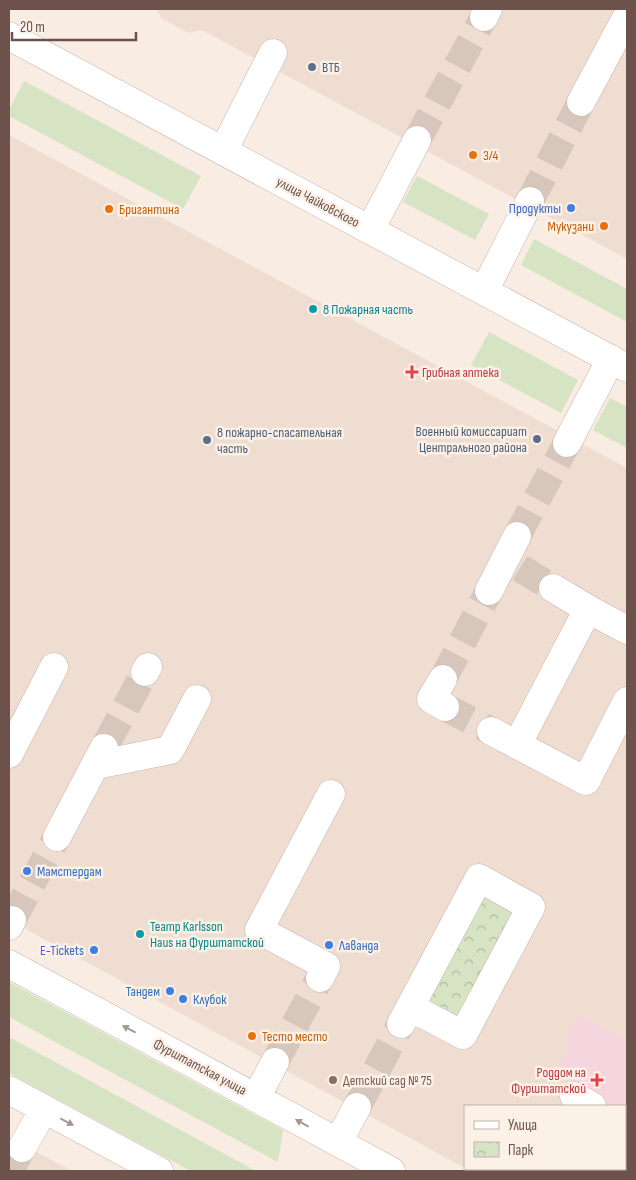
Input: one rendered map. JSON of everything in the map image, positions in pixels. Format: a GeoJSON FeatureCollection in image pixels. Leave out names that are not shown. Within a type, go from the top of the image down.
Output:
{"type":"FeatureCollection","features":[{"type":"Feature","properties":{"kind":"street"},"geometry":{"type":"LineString","coordinates":[[582,102],[625,20]]}},
{"type":"Feature","properties":{"kind":"street","name":"улица Чайковского"},"geometry":{"type":"LineString","coordinates":[[10,39],[619,364]]}},
{"type":"Feature","properties":{"kind":"street"},"geometry":{"type":"LineString","coordinates":[[223,151],[274,53]]}},
{"type":"Feature","properties":{"kind":"street"},"geometry":{"type":"LineString","coordinates":[[370,230],[417,140]]}},
{"type":"Feature","properties":{"kind":"street"},"geometry":{"type":"LineString","coordinates":[[484,291],[530,201]]}},
{"type":"Feature","properties":{"kind":"street"},"geometry":{"type":"LineString","coordinates":[[567,443],[619,364]]}},
{"type":"Feature","properties":{"kind":"street"},"geometry":{"type":"LineString","coordinates":[[489,591],[513,564],[517,536]]}},
{"type":"Feature","properties":{"kind":"street"},"geometry":{"type":"LineString","coordinates":[[552,588],[627,630]]}},
{"type":"Feature","properties":{"kind":"street"},"geometry":{"type":"LineString","coordinates":[[517,745],[588,609]]}},
{"type":"Feature","properties":{"kind":"street"},"geometry":{"type":"LineString","coordinates":[[9,754],[54,667]]}},
{"type":"Feature","properties":{"kind":"street"},"geometry":{"type":"LineString","coordinates":[[442,679],[431,699],[445,707]]}},
{"type":"Feature","properties":{"kind":"street"},"geometry":{"type":"LineString","coordinates":[[57,837],[101,754],[170,750],[197,699]]}},
{"type":"Feature","properties":{"kind":"street"},"geometry":{"type":"LineString","coordinates":[[491,731],[586,781],[627,701]]}},
{"type":"Feature","properties":{"kind":"street"},"geometry":{"type":"LineString","coordinates":[[320,978],[326,966],[259,930],[331,794]]}},
{"type":"Feature","properties":{"kind":"street"},"geometry":{"type":"LineString","coordinates":[[479,878],[531,907],[463,1035],[405,1015],[479,878]]}},
{"type":"Feature","properties":{"kind":"street","name":"Фурштатская улица"},"geometry":{"type":"LineString","coordinates":[[9,964],[391,1171]]}},
{"type":"Feature","properties":{"kind":"street"},"geometry":{"type":"LineString","coordinates":[[256,1098],[275,1062]]}},
{"type":"Feature","properties":{"kind":"street"},"geometry":{"type":"LineString","coordinates":[[9,1090],[159,1171]]}},
{"type":"Feature","properties":{"kind":"street"},"geometry":{"type":"LineString","coordinates":[[338,1142],[357,1107]]}},
{"type":"Feature","properties":{"kind":"street"},"geometry":{"type":"LineString","coordinates":[[22,1148],[44,1109]]}},
{"type":"Feature","properties":{"kind":"shaded area"},"geometry":{"type":"Polygon","coordinates":[[[157,9],[627,9],[627,259],[202,30],[188,33],[161,18],[157,9]]]}},
{"type":"Feature","properties":{"kind":"shaded area"},"geometry":{"type":"Polygon","coordinates":[[[9,135],[627,468],[627,1171],[470,1170],[626,1170],[626,1105],[464,1105],[464,1167],[9,920],[9,135]]]}},
{"type":"Feature","properties":{"kind":"shaded area","name":"Роддом на Фурштатской"},"geometry":{"type":"Polygon","coordinates":[[[579,1014],[627,1040],[627,1126],[626,1105],[590,1105],[574,1096],[561,1064],[572,1044],[565,1041],[579,1014]]]}},
{"type":"Feature","properties":{"kind":"shaded area"},"geometry":{"type":"Polygon","coordinates":[[[9,1137],[72,1171],[9,1171],[9,1137]]]}},
{"type":"Feature","properties":{"kind":"green space"},"geometry":{"type":"Polygon","coordinates":[[[24,81],[201,176],[183,209],[9,116],[9,110],[24,81]]]}},
{"type":"Feature","properties":{"kind":"green space"},"geometry":{"type":"Polygon","coordinates":[[[417,176],[489,214],[475,240],[403,202],[417,176]]]}},
{"type":"Feature","properties":{"kind":"green space"},"geometry":{"type":"Polygon","coordinates":[[[534,239],[627,289],[627,322],[521,265],[534,239]]]}},
{"type":"Feature","properties":{"kind":"green space"},"geometry":{"type":"Polygon","coordinates":[[[489,332],[578,380],[561,413],[471,365],[489,332]]]}},
{"type":"Feature","properties":{"kind":"green space"},"geometry":{"type":"Polygon","coordinates":[[[610,398],[627,407],[627,448],[593,430],[610,398]]]}},
{"type":"Feature","properties":{"kind":"green space"},"geometry":{"type":"Polygon","coordinates":[[[480,893],[517,913],[460,1021],[423,1001],[480,893]]]}},
{"type":"Feature","properties":{"kind":"green space"},"geometry":{"type":"Polygon","coordinates":[[[9,982],[283,1130],[278,1162],[9,1017],[9,982]]]}},
{"type":"Feature","properties":{"kind":"green space"},"geometry":{"type":"Polygon","coordinates":[[[9,1037],[256,1171],[191,1171],[9,1073],[9,1037]]]}},
{"type":"Feature","properties":{"kind":"tunnel"},"geometry":{"type":"LineString","coordinates":[[417,140],[484,17]]}},
{"type":"Feature","properties":{"kind":"tunnel"},"geometry":{"type":"LineString","coordinates":[[530,201],[581,102]]}},
{"type":"Feature","properties":{"kind":"tunnel"},"geometry":{"type":"LineString","coordinates":[[517,536],[567,443]]}},
{"type":"Feature","properties":{"kind":"tunnel"},"geometry":{"type":"LineString","coordinates":[[520,568],[553,588]]}},
{"type":"Feature","properties":{"kind":"tunnel"},"geometry":{"type":"LineString","coordinates":[[443,679],[489,591]]}},
{"type":"Feature","properties":{"kind":"tunnel"},"geometry":{"type":"LineString","coordinates":[[106,744],[145,672]]}},
{"type":"Feature","properties":{"kind":"tunnel"},"geometry":{"type":"LineString","coordinates":[[445,707],[491,731]]}},
{"type":"Feature","properties":{"kind":"tunnel"},"geometry":{"type":"LineString","coordinates":[[12,920],[57,837]]}},
{"type":"Feature","properties":{"kind":"tunnel"},"geometry":{"type":"LineString","coordinates":[[275,1062],[320,978]]}},
{"type":"Feature","properties":{"kind":"tunnel"},"geometry":{"type":"LineString","coordinates":[[357,1107],[401,1024]]}},
{"type":"Feature","properties":{"kind":"tunnel"},"geometry":{"type":"LineString","coordinates":[[10,1171],[22,1148]]}},
{"type":"Feature","properties":{"kind":"place","name":"ВТБ"},"geometry":{"type":"Point","coordinates":[312,67]}},
{"type":"Feature","properties":{"kind":"place","name":"3/4"},"geometry":{"type":"Point","coordinates":[473,155]}},
{"type":"Feature","properties":{"kind":"place","name":"Продукты"},"geometry":{"type":"Point","coordinates":[571,208]}},
{"type":"Feature","properties":{"kind":"place","name":"Бригантина"},"geometry":{"type":"Point","coordinates":[109,209]}},
{"type":"Feature","properties":{"kind":"place","name":"Мукузани"},"geometry":{"type":"Point","coordinates":[604,226]}},
{"type":"Feature","properties":{"kind":"place","name":"8 Пожарная часть"},"geometry":{"type":"Point","coordinates":[313,309]}},
{"type":"Feature","properties":{"kind":"place","name":"Грибная аптека"},"geometry":{"type":"Point","coordinates":[412,372]}},
{"type":"Feature","properties":{"kind":"place","name":"Военный комиссариат Центрального района"},"geometry":{"type":"Point","coordinates":[537,439]}},
{"type":"Feature","properties":{"kind":"place","name":"8 пожарно-спасательная часть"},"geometry":{"type":"Point","coordinates":[207,440]}},
{"type":"Feature","properties":{"kind":"place","name":"Мамстердам"},"geometry":{"type":"Point","coordinates":[27,871]}},
{"type":"Feature","properties":{"kind":"place","name":"Театр Karlsson Haus на Фурштатской"},"geometry":{"type":"Point","coordinates":[140,934]}},
{"type":"Feature","properties":{"kind":"place","name":"Лаванда"},"geometry":{"type":"Point","coordinates":[329,945]}},
{"type":"Feature","properties":{"kind":"place","name":"E-Tickets"},"geometry":{"type":"Point","coordinates":[94,950]}},
{"type":"Feature","properties":{"kind":"place","name":"Тандем"},"geometry":{"type":"Point","coordinates":[170,991]}},
{"type":"Feature","properties":{"kind":"place","name":"Клубок"},"geometry":{"type":"Point","coordinates":[183,999]}},
{"type":"Feature","properties":{"kind":"place","name":"Тесто место"},"geometry":{"type":"Point","coordinates":[252,1036]}},
{"type":"Feature","properties":{"kind":"place","name":"Детский сад № 75"},"geometry":{"type":"Point","coordinates":[333,1080]}},
{"type":"Feature","properties":{"kind":"place","name":"Роддом на Фурштатской"},"geometry":{"type":"Point","coordinates":[597,1080]}}]}
